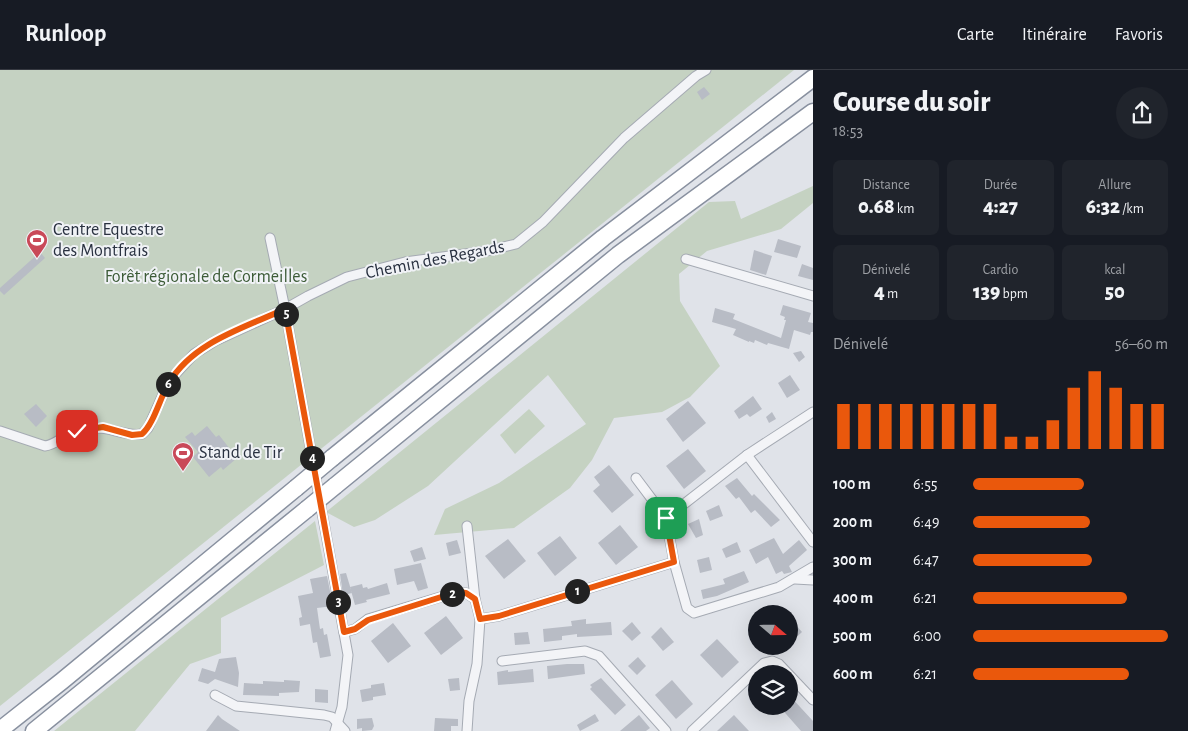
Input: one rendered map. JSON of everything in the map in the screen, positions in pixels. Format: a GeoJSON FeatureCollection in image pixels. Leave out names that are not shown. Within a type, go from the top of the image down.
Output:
{"type":"FeatureCollection","features":[{"type":"Feature","properties":{"kind":"highway"},"geometry":{"type":"LineString","coordinates":[[0,730],[603,238],[813,78]]}},
{"type":"Feature","properties":{"kind":"highway"},"geometry":{"type":"LineString","coordinates":[[34,731],[618,255],[813,112]]}},
{"type":"Feature","properties":{"kind":"street","name":"Chemin des Regards"},"geometry":{"type":"LineString","coordinates":[[0,431],[44,446],[70,433],[94,427],[111,429],[132,435],[142,434],[148,428],[169,382],[194,354],[215,341],[285,309],[347,277],[405,262],[487,251],[516,244],[543,222],[624,138],[696,76],[706,70]]}},
{"type":"Feature","properties":{"kind":"street"},"geometry":{"type":"LineString","coordinates":[[270,238],[285,309],[348,655],[342,706],[337,727]]}},
{"type":"Feature","properties":{"kind":"street"},"geometry":{"type":"LineString","coordinates":[[686,259],[813,296]]}},
{"type":"Feature","properties":{"kind":"street"},"geometry":{"type":"LineString","coordinates":[[666,518],[747,455],[813,412]]}},
{"type":"Feature","properties":{"kind":"street"},"geometry":{"type":"LineString","coordinates":[[747,455],[813,542]]}},
{"type":"Feature","properties":{"kind":"street"},"geometry":{"type":"LineString","coordinates":[[636,478],[666,518],[674,562],[687,608],[694,613],[779,588],[813,567]]}},
{"type":"Feature","properties":{"kind":"street"},"geometry":{"type":"LineString","coordinates":[[467,526],[475,599],[480,619],[477,664],[469,701],[467,731]]}},
{"type":"Feature","properties":{"kind":"street"},"geometry":{"type":"LineString","coordinates":[[480,619],[499,616],[674,562]]}},
{"type":"Feature","properties":{"kind":"street"},"geometry":{"type":"LineString","coordinates":[[795,579],[813,580]]}},
{"type":"Feature","properties":{"kind":"street"},"geometry":{"type":"LineString","coordinates":[[344,632],[355,629],[368,620],[457,592],[466,593],[475,599]]}},
{"type":"Feature","properties":{"kind":"street"},"geometry":{"type":"LineString","coordinates":[[502,661],[585,651],[599,656],[666,731]]}},
{"type":"Feature","properties":{"kind":"street"},"geometry":{"type":"LineString","coordinates":[[692,731],[764,663],[772,661],[779,664],[813,700]]}},
{"type":"Feature","properties":{"kind":"street"},"geometry":{"type":"LineString","coordinates":[[215,695],[236,706],[332,717],[337,727],[345,731]]}},
{"type":"Feature","properties":{"kind":"green space","name":"Forêt régionale de Cormeilles"},"geometry":{"type":"Polygon","coordinates":[[[0,70],[794,70],[0,706],[0,70]]]}},
{"type":"Feature","properties":{"kind":"green space"},"geometry":{"type":"Polygon","coordinates":[[[813,186],[813,203],[781,229],[707,251],[679,274],[680,301],[720,366],[690,397],[662,412],[614,418],[592,460],[570,488],[514,528],[434,535],[445,509],[499,483],[586,424],[548,375],[428,486],[375,520],[354,527],[326,512],[709,202],[735,201],[741,219],[813,186]]]}},
{"type":"Feature","properties":{"kind":"green space"},"geometry":{"type":"Polygon","coordinates":[[[529,409],[545,426],[515,454],[500,435],[529,409]]]}},
{"type":"Feature","properties":{"kind":"green space"},"geometry":{"type":"Polygon","coordinates":[[[315,521],[324,565],[221,618],[221,653],[190,664],[135,731],[54,731],[315,521]]]}},
{"type":"Feature","properties":{"kind":"building"},"geometry":{"type":"Polygon","coordinates":[[[704,87],[710,94],[702,100],[697,92],[704,87]]]}},
{"type":"Feature","properties":{"kind":"building"},"geometry":{"type":"Polygon","coordinates":[[[778,239],[801,246],[797,258],[774,252],[778,239]]]}},
{"type":"Feature","properties":{"kind":"building"},"geometry":{"type":"Polygon","coordinates":[[[754,250],[772,256],[766,275],[750,270],[754,250]]]}},
{"type":"Feature","properties":{"kind":"building"},"geometry":{"type":"Polygon","coordinates":[[[40,252],[45,258],[4,295],[0,288],[40,252]]]}},
{"type":"Feature","properties":{"kind":"building"},"geometry":{"type":"Polygon","coordinates":[[[802,264],[813,268],[813,280],[798,276],[802,264]]]}},
{"type":"Feature","properties":{"kind":"building"},"geometry":{"type":"Polygon","coordinates":[[[783,305],[811,313],[808,322],[813,323],[813,332],[810,335],[794,330],[789,349],[768,343],[767,345],[755,340],[754,343],[749,342],[733,335],[736,329],[712,322],[715,308],[735,314],[733,319],[781,338],[786,320],[784,320],[785,317],[780,315],[783,305]]]}},
{"type":"Feature","properties":{"kind":"building"},"geometry":{"type":"Polygon","coordinates":[[[801,351],[805,357],[799,362],[793,353],[801,351]]]}},
{"type":"Feature","properties":{"kind":"building"},"geometry":{"type":"Polygon","coordinates":[[[790,375],[800,390],[787,398],[778,383],[790,375]]]}},
{"type":"Feature","properties":{"kind":"building"},"geometry":{"type":"Polygon","coordinates":[[[753,396],[762,409],[750,417],[747,414],[739,419],[734,411],[753,396]]]}},
{"type":"Feature","properties":{"kind":"building"},"geometry":{"type":"Polygon","coordinates":[[[688,401],[706,423],[683,442],[666,419],[688,401]]]}},
{"type":"Feature","properties":{"kind":"building"},"geometry":{"type":"Polygon","coordinates":[[[36,404],[47,416],[36,427],[24,414],[36,404]]]}},
{"type":"Feature","properties":{"kind":"building"},"geometry":{"type":"Polygon","coordinates":[[[772,412],[776,419],[769,423],[766,417],[772,412]]]}},
{"type":"Feature","properties":{"kind":"building"},"geometry":{"type":"Polygon","coordinates":[[[207,426],[216,437],[219,435],[237,458],[223,470],[221,467],[209,477],[193,457],[198,452],[185,437],[192,432],[195,436],[207,426]]]}},
{"type":"Feature","properties":{"kind":"building"},"geometry":{"type":"Polygon","coordinates":[[[688,449],[706,471],[684,489],[666,466],[688,449]]]}},
{"type":"Feature","properties":{"kind":"building"},"geometry":{"type":"Polygon","coordinates":[[[609,465],[634,495],[612,513],[593,491],[600,485],[594,477],[609,465]]]}},
{"type":"Feature","properties":{"kind":"building"},"geometry":{"type":"Polygon","coordinates":[[[737,478],[752,496],[754,494],[780,520],[771,527],[755,510],[751,513],[739,497],[736,499],[725,486],[737,478]]]}},
{"type":"Feature","properties":{"kind":"building"},"geometry":{"type":"Polygon","coordinates":[[[719,505],[723,516],[710,521],[706,511],[719,505]]]}},
{"type":"Feature","properties":{"kind":"building"},"geometry":{"type":"Polygon","coordinates":[[[699,519],[703,535],[696,538],[688,524],[699,519]]]}},
{"type":"Feature","properties":{"kind":"building"},"geometry":{"type":"Polygon","coordinates":[[[620,525],[638,547],[616,565],[598,543],[620,525]]]}},
{"type":"Feature","properties":{"kind":"building"},"geometry":{"type":"Polygon","coordinates":[[[560,536],[577,558],[555,576],[537,553],[560,536]]]}},
{"type":"Feature","properties":{"kind":"building"},"geometry":{"type":"Polygon","coordinates":[[[774,538],[783,554],[799,540],[807,550],[789,566],[792,572],[784,574],[782,571],[776,574],[768,557],[756,564],[749,550],[774,538]]]}},
{"type":"Feature","properties":{"kind":"building"},"geometry":{"type":"Polygon","coordinates":[[[508,539],[526,561],[504,579],[485,556],[508,539]]]}},
{"type":"Feature","properties":{"kind":"building"},"geometry":{"type":"Polygon","coordinates":[[[457,540],[461,553],[449,556],[446,543],[457,540]]]}},
{"type":"Feature","properties":{"kind":"building"},"geometry":{"type":"Polygon","coordinates":[[[737,542],[741,552],[726,558],[722,549],[737,542]]]}},
{"type":"Feature","properties":{"kind":"building"},"geometry":{"type":"Polygon","coordinates":[[[422,547],[426,559],[414,562],[410,551],[422,547]]]}},
{"type":"Feature","properties":{"kind":"building"},"geometry":{"type":"Polygon","coordinates":[[[709,557],[712,570],[700,573],[697,560],[709,557]]]}},
{"type":"Feature","properties":{"kind":"building"},"geometry":{"type":"Polygon","coordinates":[[[421,563],[428,588],[418,591],[414,581],[397,585],[394,569],[421,563]]]}},
{"type":"Feature","properties":{"kind":"building"},"geometry":{"type":"Polygon","coordinates":[[[744,571],[749,582],[717,596],[703,599],[701,590],[725,584],[723,579],[744,571]]]}},
{"type":"Feature","properties":{"kind":"building"},"geometry":{"type":"Polygon","coordinates":[[[346,573],[352,593],[343,595],[340,574],[346,573]]]}},
{"type":"Feature","properties":{"kind":"building"},"geometry":{"type":"Polygon","coordinates":[[[327,576],[333,606],[317,608],[320,629],[323,628],[324,635],[327,634],[331,656],[320,658],[317,642],[313,643],[310,624],[300,626],[299,618],[302,617],[298,596],[313,593],[310,579],[327,576]]]}},
{"type":"Feature","properties":{"kind":"building"},"geometry":{"type":"Polygon","coordinates":[[[387,583],[390,594],[355,605],[350,587],[362,584],[363,588],[367,587],[368,589],[387,583]]]}},
{"type":"Feature","properties":{"kind":"building"},"geometry":{"type":"Polygon","coordinates":[[[446,616],[463,638],[441,655],[424,633],[446,616]]]}},
{"type":"Feature","properties":{"kind":"building"},"geometry":{"type":"Polygon","coordinates":[[[586,619],[586,624],[611,622],[612,635],[577,637],[577,634],[562,636],[562,640],[544,642],[543,629],[572,626],[571,621],[586,619]]]}},
{"type":"Feature","properties":{"kind":"building"},"geometry":{"type":"Polygon","coordinates":[[[632,622],[641,633],[632,641],[622,631],[632,622]]]}},
{"type":"Feature","properties":{"kind":"building"},"geometry":{"type":"Polygon","coordinates":[[[393,623],[411,646],[388,663],[371,641],[393,623]]]}},
{"type":"Feature","properties":{"kind":"building"},"geometry":{"type":"Polygon","coordinates":[[[661,627],[674,642],[663,651],[651,637],[661,627]]]}},
{"type":"Feature","properties":{"kind":"building"},"geometry":{"type":"Polygon","coordinates":[[[798,627],[802,632],[798,636],[798,627]]]}},
{"type":"Feature","properties":{"kind":"building"},"geometry":{"type":"Polygon","coordinates":[[[528,632],[530,644],[515,645],[514,633],[528,632]]]}},
{"type":"Feature","properties":{"kind":"building"},"geometry":{"type":"Polygon","coordinates":[[[717,639],[739,662],[722,678],[700,655],[717,639]]]}},
{"type":"Feature","properties":{"kind":"building"},"geometry":{"type":"Polygon","coordinates":[[[236,657],[239,673],[238,687],[215,679],[208,684],[198,681],[202,668],[215,672],[219,659],[236,657]]]}},
{"type":"Feature","properties":{"kind":"building"},"geometry":{"type":"Polygon","coordinates":[[[638,657],[646,666],[637,675],[628,666],[638,657]]]}},
{"type":"Feature","properties":{"kind":"building"},"geometry":{"type":"Polygon","coordinates":[[[584,664],[585,674],[548,679],[547,666],[584,664]]]}},
{"type":"Feature","properties":{"kind":"building"},"geometry":{"type":"Polygon","coordinates":[[[533,669],[534,682],[498,685],[497,672],[533,669]]]}},
{"type":"Feature","properties":{"kind":"building"},"geometry":{"type":"Polygon","coordinates":[[[459,678],[460,690],[450,691],[448,679],[459,678]]]}},
{"type":"Feature","properties":{"kind":"building"},"geometry":{"type":"Polygon","coordinates":[[[601,678],[626,705],[615,715],[590,689],[592,687],[590,685],[601,678]]]}},
{"type":"Feature","properties":{"kind":"building"},"geometry":{"type":"Polygon","coordinates":[[[284,680],[300,681],[299,692],[279,693],[279,696],[243,695],[244,683],[263,684],[263,681],[284,682],[284,680]]]}},
{"type":"Feature","properties":{"kind":"building"},"geometry":{"type":"Polygon","coordinates":[[[672,680],[693,704],[676,719],[655,695],[672,680]]]}},
{"type":"Feature","properties":{"kind":"building"},"geometry":{"type":"Polygon","coordinates":[[[384,683],[386,695],[373,697],[373,700],[362,702],[360,690],[371,688],[371,685],[384,683]]]}},
{"type":"Feature","properties":{"kind":"building"},"geometry":{"type":"Polygon","coordinates":[[[315,689],[328,690],[328,703],[315,702],[315,689]]]}},
{"type":"Feature","properties":{"kind":"building"},"geometry":{"type":"Polygon","coordinates":[[[798,705],[813,721],[813,731],[801,731],[787,715],[798,715],[798,705]]]}},
{"type":"Feature","properties":{"kind":"building"},"geometry":{"type":"Polygon","coordinates":[[[595,714],[599,721],[580,731],[577,725],[595,714]]]}},
{"type":"Feature","properties":{"kind":"building"},"geometry":{"type":"Polygon","coordinates":[[[218,715],[222,719],[240,731],[206,731],[218,715]]]}},
{"type":"Feature","properties":{"kind":"building"},"geometry":{"type":"Polygon","coordinates":[[[639,715],[650,728],[646,731],[620,731],[639,715]]]}},
{"type":"Feature","properties":{"kind":"building"},"geometry":{"type":"Polygon","coordinates":[[[734,715],[749,731],[717,731],[734,715]]]}},
{"type":"Feature","properties":{"kind":"building"},"geometry":{"type":"Polygon","coordinates":[[[372,718],[374,726],[372,730],[362,731],[362,728],[357,729],[357,719],[372,718]]]}},
{"type":"Feature","properties":{"kind":"building"},"geometry":{"type":"Polygon","coordinates":[[[435,718],[458,719],[458,726],[451,726],[451,731],[434,731],[435,718]]]}},
{"type":"Feature","properties":{"kind":"place","name":"Centre Equestre des Montfrais"},"geometry":{"type":"Point","coordinates":[37,259]}},
{"type":"Feature","properties":{"kind":"place","name":"Stand de Tir"},"geometry":{"type":"Point","coordinates":[183,472]}},
{"type":"Feature","properties":{"kind":"route"},"geometry":{"type":"LineString","coordinates":[[77,431],[103,427],[132,435],[142,434],[148,428],[169,382],[194,354],[215,341],[285,309],[344,632],[355,629],[368,620],[457,592],[466,593],[475,599],[480,619],[499,616],[674,562],[666,518]]}}]}
